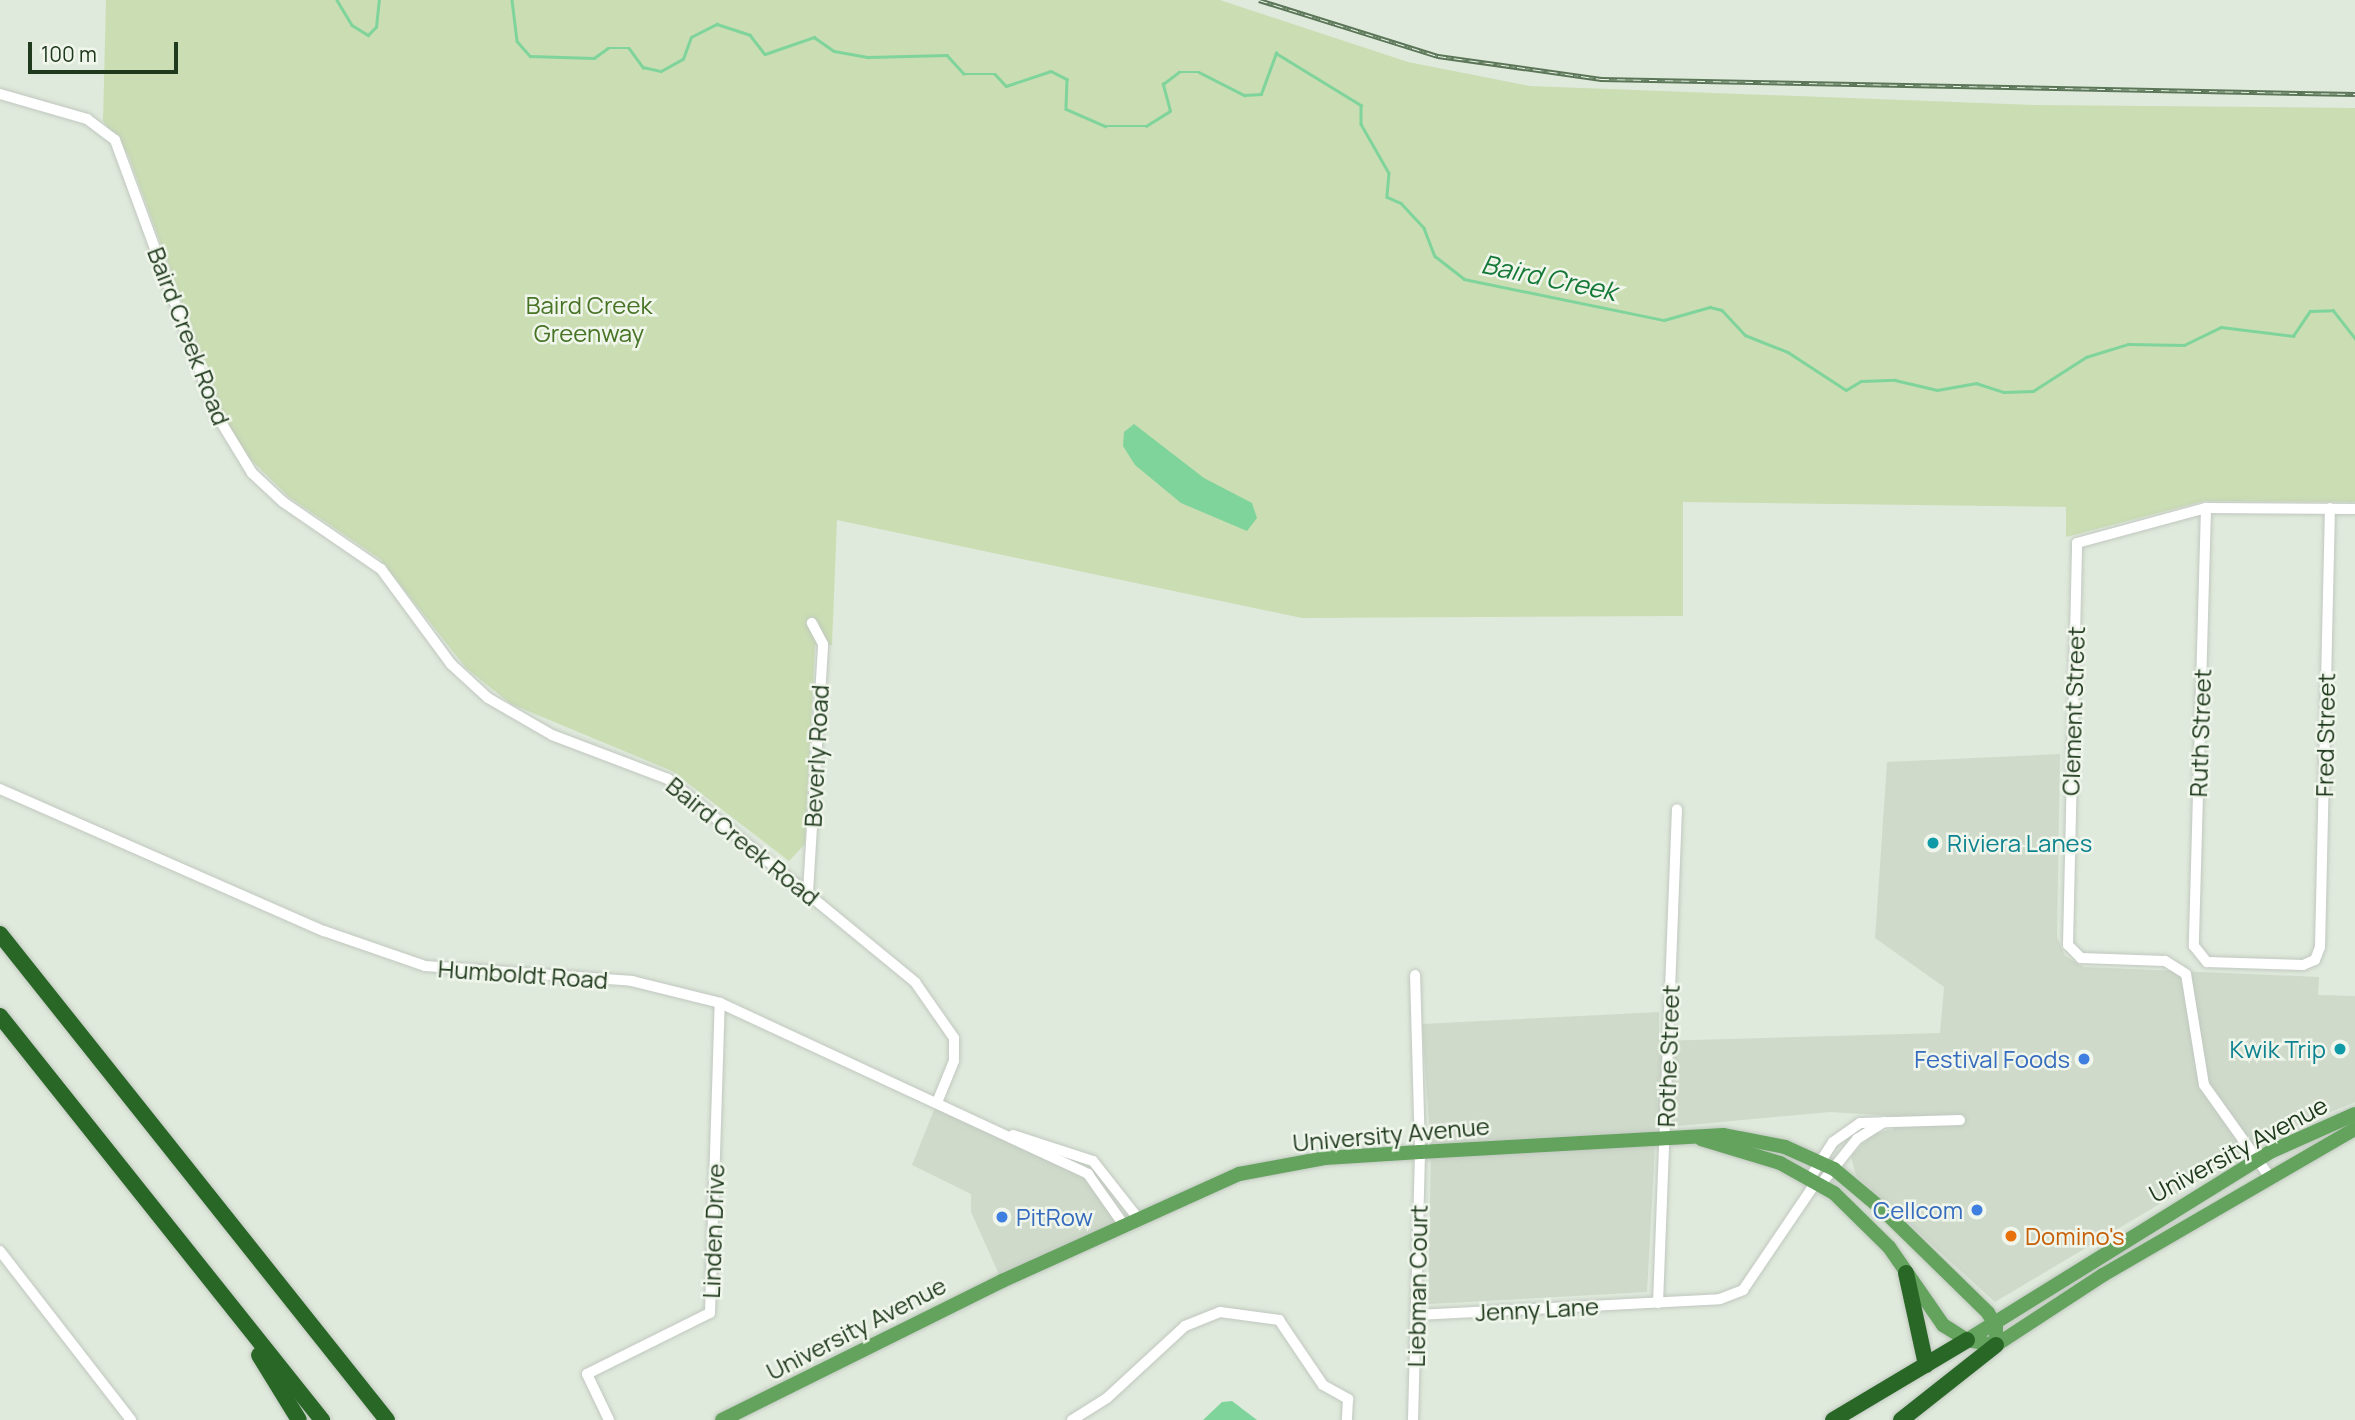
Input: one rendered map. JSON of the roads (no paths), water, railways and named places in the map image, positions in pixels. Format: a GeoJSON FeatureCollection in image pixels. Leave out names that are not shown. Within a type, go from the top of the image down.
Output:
{"type":"FeatureCollection","features":[{"type":"Feature","properties":{"kind":"highway"},"geometry":{"type":"LineString","coordinates":[[0,934],[387,1420]]}},
{"type":"Feature","properties":{"kind":"highway"},"geometry":{"type":"LineString","coordinates":[[0,1016],[322,1420]]}},
{"type":"Feature","properties":{"kind":"highway"},"geometry":{"type":"LineString","coordinates":[[1906,1273],[1926,1365]]}},
{"type":"Feature","properties":{"kind":"highway"},"geometry":{"type":"LineString","coordinates":[[246,1324],[299,1420]]}},
{"type":"Feature","properties":{"kind":"highway"},"geometry":{"type":"LineString","coordinates":[[1833,1420],[1967,1340]]}},
{"type":"Feature","properties":{"kind":"highway"},"geometry":{"type":"LineString","coordinates":[[1900,1420],[1996,1345]]}},
{"type":"Feature","properties":{"kind":"main road","name":"University Avenue"},"geometry":{"type":"LineString","coordinates":[[1967,1340],[2258,1160],[2355,1114]]}},
{"type":"Feature","properties":{"kind":"main road","name":"University Avenue"},"geometry":{"type":"LineString","coordinates":[[1996,1345],[2269,1176],[2355,1129]]}},
{"type":"Feature","properties":{"kind":"main road","name":"University Avenue"},"geometry":{"type":"LineString","coordinates":[[722,1420],[1138,1217],[1239,1174],[1325,1158],[1744,1137],[1819,1161],[1833,1169],[1883,1210],[1995,1322]]}},
{"type":"Feature","properties":{"kind":"main road"},"geometry":{"type":"LineString","coordinates":[[1699,1139],[1816,1181],[1868,1224],[1906,1273],[1933,1316],[1967,1340],[1996,1345],[1995,1322]]}},
{"type":"Feature","properties":{"kind":"street","name":"Baird Creek Road"},"geometry":{"type":"LineString","coordinates":[[0,94],[87,118],[115,141],[216,414],[268,489],[381,569],[451,664],[489,699],[552,735],[668,779],[915,982],[944,1016],[955,1049],[938,1100]]}},
{"type":"Feature","properties":{"kind":"street"},"geometry":{"type":"LineString","coordinates":[[2206,508],[2355,509]]}},
{"type":"Feature","properties":{"kind":"street","name":"Clement Street"},"geometry":{"type":"LineString","coordinates":[[2206,508],[2077,543],[2068,946],[2081,958],[2165,961],[2186,974],[2204,1085],[2269,1176]]}},
{"type":"Feature","properties":{"kind":"street","name":"Ruth Street"},"geometry":{"type":"LineString","coordinates":[[2199,957],[2194,933],[2206,508]]}},
{"type":"Feature","properties":{"kind":"street","name":"Fred Street"},"geometry":{"type":"LineString","coordinates":[[2199,957],[2218,963],[2303,965],[2315,960],[2330,508]]}},
{"type":"Feature","properties":{"kind":"street","name":"Beverly Road"},"geometry":{"type":"LineString","coordinates":[[808,892],[823,644],[812,623]]}},
{"type":"Feature","properties":{"kind":"street","name":"Humboldt Road"},"geometry":{"type":"LineString","coordinates":[[0,789],[324,931],[425,967],[632,981],[720,1003],[938,1100],[1010,1134],[1095,1180],[1123,1224]]}},
{"type":"Feature","properties":{"kind":"street","name":"Rothe Street"},"geometry":{"type":"LineString","coordinates":[[1658,1303],[1677,809]]}},
{"type":"Feature","properties":{"kind":"street","name":"Liebman Court"},"geometry":{"type":"LineString","coordinates":[[1413,1420],[1420,1152],[1415,975]]}},
{"type":"Feature","properties":{"kind":"street","name":"Linden Drive"},"geometry":{"type":"LineString","coordinates":[[609,1420],[587,1374],[710,1313],[720,1003]]}},
{"type":"Feature","properties":{"kind":"street"},"geometry":{"type":"LineString","coordinates":[[1816,1181],[1819,1161],[1854,1126],[1884,1122],[1960,1120]]}},
{"type":"Feature","properties":{"kind":"street"},"geometry":{"type":"LineString","coordinates":[[1816,1181],[1833,1169],[1855,1141],[1884,1122]]}},
{"type":"Feature","properties":{"kind":"street","name":"Humboldt Road"},"geometry":{"type":"LineString","coordinates":[[1010,1134],[1093,1161],[1138,1217]]}},
{"type":"Feature","properties":{"kind":"street","name":"Jenny Lane"},"geometry":{"type":"LineString","coordinates":[[1416,1315],[1704,1302],[1744,1290],[1816,1181]]}},
{"type":"Feature","properties":{"kind":"street"},"geometry":{"type":"LineString","coordinates":[[0,1251],[131,1420]]}},
{"type":"Feature","properties":{"kind":"street"},"geometry":{"type":"LineString","coordinates":[[1072,1420],[1107,1398],[1185,1325],[1220,1312],[1279,1320],[1323,1385],[1348,1399],[1347,1420]]}},
{"type":"Feature","properties":{"kind":"waterway","name":"Baird Creek"},"geometry":{"type":"LineString","coordinates":[[337,0],[352,25],[368,35],[376,27],[379,0]]}},
{"type":"Feature","properties":{"kind":"waterway","name":"Baird Creek"},"geometry":{"type":"LineString","coordinates":[[512,0],[517,41],[530,56],[594,58],[608,48],[629,48],[643,67],[661,71],[683,59],[691,37],[717,24],[750,35],[765,54],[814,37],[834,51],[868,57],[947,55],[964,74],[995,74],[1006,86],[1051,71],[1067,79],[1066,109],[1105,126],[1146,126],[1170,111],[1163,84],[1179,72],[1199,72],[1244,95],[1261,94],[1276,53],[1361,105],[1361,124],[1389,173],[1387,197],[1401,203],[1424,228],[1435,256],[1464,279],[1664,320],[1710,307],[1722,310],[1745,335],[1788,352],[1846,390],[1861,381],[1895,380],[1937,390],[1976,383],[2004,392],[2033,391],[2086,357],[2128,344],[2184,345],[2221,327],[2293,336],[2310,311],[2333,310],[2355,338]]}},
{"type":"Feature","properties":{"kind":"railway"},"geometry":{"type":"LineString","coordinates":[[1259,0],[1438,56],[1601,79],[2355,94]]}},
{"type":"Feature","properties":{"kind":"place","name":"Riviera Lanes"},"geometry":{"type":"Point","coordinates":[1933,843]}},
{"type":"Feature","properties":{"kind":"place","name":"Kwik Trip"},"geometry":{"type":"Point","coordinates":[2340,1049]}},
{"type":"Feature","properties":{"kind":"place","name":"Festival Foods"},"geometry":{"type":"Point","coordinates":[2084,1059]}},
{"type":"Feature","properties":{"kind":"place","name":"Cellcom"},"geometry":{"type":"Point","coordinates":[1977,1210]}},
{"type":"Feature","properties":{"kind":"place","name":"PitRow"},"geometry":{"type":"Point","coordinates":[1002,1217]}},
{"type":"Feature","properties":{"kind":"place","name":"Domino's"},"geometry":{"type":"Point","coordinates":[2011,1236]}},
{"type":"Feature","properties":{"kind":"park label","name":"Baird Creek Greenway"},"geometry":{"type":"Point","coordinates":[589,319]}}]}
